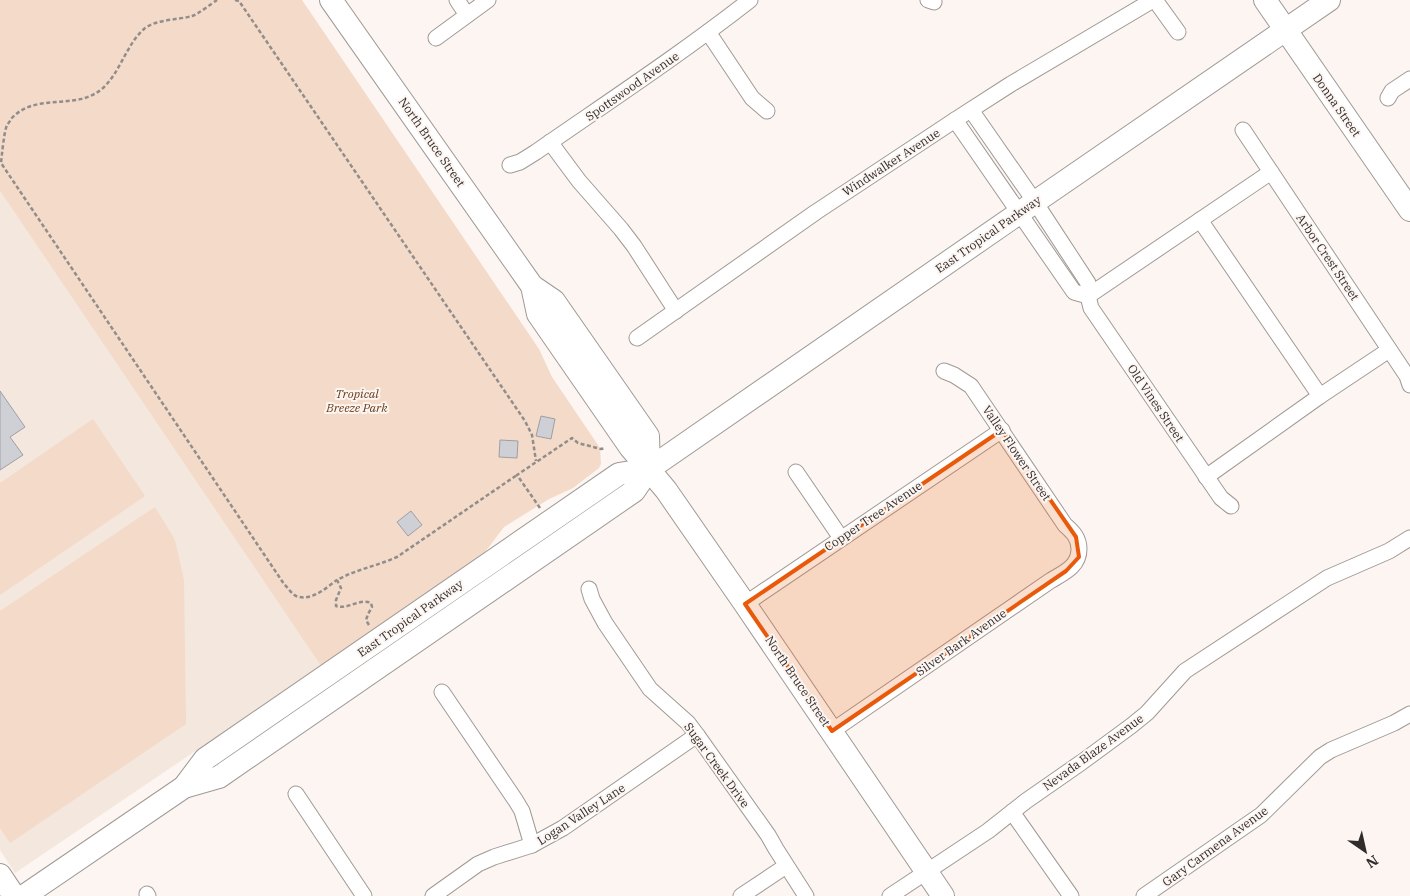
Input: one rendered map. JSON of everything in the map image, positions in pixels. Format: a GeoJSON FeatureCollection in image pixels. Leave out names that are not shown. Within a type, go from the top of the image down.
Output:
{"type":"FeatureCollection","features":[{"type":"Feature","properties":{"kind":"main road","name":"North Bruce Street"},"geometry":{"type":"LineString","coordinates":[[331,0],[532,286],[554,301],[648,436],[649,470],[666,490],[745,604],[943,896]]}},
{"type":"Feature","properties":{"kind":"main road","name":"Donna Street"},"geometry":{"type":"LineString","coordinates":[[1265,0],[1410,210]]}},
{"type":"Feature","properties":{"kind":"main road","name":"East Tropical Parkway"},"geometry":{"type":"LineString","coordinates":[[24,896],[184,787],[219,777],[634,491],[649,470],[1329,0]]}},
{"type":"Feature","properties":{"kind":"main road","name":"East Tropical Parkway"},"geometry":{"type":"LineString","coordinates":[[184,787],[205,759],[619,474],[649,470]]}},
{"type":"Feature","properties":{"kind":"main road"},"geometry":{"type":"LineString","coordinates":[[0,875],[14,896]]}},
{"type":"Feature","properties":{"kind":"street"},"geometry":{"type":"LineString","coordinates":[[456,0],[467,15]]}},
{"type":"Feature","properties":{"kind":"street"},"geometry":{"type":"LineString","coordinates":[[436,38],[488,0]]}},
{"type":"Feature","properties":{"kind":"street","name":"Spottswood Avenue"},"geometry":{"type":"LineString","coordinates":[[510,165],[520,162],[676,56],[750,0]]}},
{"type":"Feature","properties":{"kind":"street"},"geometry":{"type":"LineString","coordinates":[[1154,0],[1178,32]]}},
{"type":"Feature","properties":{"kind":"street","name":"Windwalker Avenue"},"geometry":{"type":"LineString","coordinates":[[638,338],[816,212],[955,120],[1011,84],[1154,0]]}},
{"type":"Feature","properties":{"kind":"street"},"geometry":{"type":"LineString","coordinates":[[708,32],[752,98],[767,112]]}},
{"type":"Feature","properties":{"kind":"street"},"geometry":{"type":"LineString","coordinates":[[1388,98],[1392,91],[1410,79]]}},
{"type":"Feature","properties":{"kind":"street"},"geometry":{"type":"LineString","coordinates":[[971,110],[1074,292],[1088,296],[1271,172]]}},
{"type":"Feature","properties":{"kind":"street"},"geometry":{"type":"LineString","coordinates":[[955,120],[1027,207]]}},
{"type":"Feature","properties":{"kind":"street","name":"Arbor Crest Street"},"geometry":{"type":"LineString","coordinates":[[1243,130],[1390,350],[1407,376],[1410,385]]}},
{"type":"Feature","properties":{"kind":"street"},"geometry":{"type":"LineString","coordinates":[[550,142],[579,181],[626,235],[676,311]]}},
{"type":"Feature","properties":{"kind":"street"},"geometry":{"type":"LineString","coordinates":[[1200,220],[1320,396]]}},
{"type":"Feature","properties":{"kind":"street","name":"Old Vines Street"},"geometry":{"type":"LineString","coordinates":[[1088,296],[1091,308],[1206,476],[1222,498],[1231,506]]}},
{"type":"Feature","properties":{"kind":"street"},"geometry":{"type":"LineString","coordinates":[[1206,476],[1320,396],[1390,350]]}},
{"type":"Feature","properties":{"kind":"street","name":"Valley Flower Street"},"geometry":{"type":"LineString","coordinates":[[944,372],[954,375],[971,386],[1065,525],[1073,532],[1079,546]]}},
{"type":"Feature","properties":{"kind":"street","name":"Copper Tree Avenue"},"geometry":{"type":"LineString","coordinates":[[745,604],[1002,430]]}},
{"type":"Feature","properties":{"kind":"street"},"geometry":{"type":"LineString","coordinates":[[796,472],[841,538]]}},
{"type":"Feature","properties":{"kind":"street","name":"Nevada Blaze Avenue"},"geometry":{"type":"LineString","coordinates":[[890,896],[988,831],[1136,722],[1147,713],[1185,671],[1327,578],[1389,552],[1410,538]]}},
{"type":"Feature","properties":{"kind":"street","name":"Silver Bark Avenue"},"geometry":{"type":"LineString","coordinates":[[832,731],[1066,571],[1074,565],[1078,557],[1079,546]]}},
{"type":"Feature","properties":{"kind":"street","name":"Sugar Creek Drive"},"geometry":{"type":"LineString","coordinates":[[589,589],[592,599],[605,623],[650,689],[688,723],[768,835],[806,896]]}},
{"type":"Feature","properties":{"kind":"street"},"geometry":{"type":"LineString","coordinates":[[442,692],[522,811],[532,845]]}},
{"type":"Feature","properties":{"kind":"street","name":"Gary Carmena Avenue"},"geometry":{"type":"LineString","coordinates":[[1144,896],[1260,815],[1320,757],[1331,750],[1394,723],[1410,714]]}},
{"type":"Feature","properties":{"kind":"street","name":"Logan Valley Lane"},"geometry":{"type":"LineString","coordinates":[[433,896],[478,864],[494,856],[532,845],[563,828],[697,735]]}},
{"type":"Feature","properties":{"kind":"street"},"geometry":{"type":"LineString","coordinates":[[296,794],[364,896]]}},
{"type":"Feature","properties":{"kind":"street"},"geometry":{"type":"LineString","coordinates":[[1012,812],[1071,896]]}},
{"type":"Feature","properties":{"kind":"street"},"geometry":{"type":"LineString","coordinates":[[741,896],[786,866]]}},
{"type":"Feature","properties":{"kind":"path"},"geometry":{"type":"LineString","coordinates":[[218,0],[193,16],[172,18],[146,27],[135,38],[118,67],[102,88],[91,95],[74,101],[40,104],[25,108],[16,114],[7,125],[1,163],[284,584],[294,596],[306,598],[315,595],[338,580],[361,569],[397,558],[572,438],[578,443],[601,449],[605,448]]}},
{"type":"Feature","properties":{"kind":"path"},"geometry":{"type":"LineString","coordinates":[[235,0],[239,1],[525,421],[532,435],[536,462]]}},
{"type":"Feature","properties":{"kind":"path"},"geometry":{"type":"LineString","coordinates":[[517,475],[550,522]]}},
{"type":"Feature","properties":{"kind":"path"},"geometry":{"type":"LineString","coordinates":[[338,580],[341,588],[336,600],[336,606],[342,608],[366,600],[371,603],[372,607],[366,620],[369,626]]}},
{"type":"Feature","properties":{"kind":"highlighted area"},"geometry":{"type":"Polygon","coordinates":[[[1002,430],[1076,537],[1079,557],[1066,571],[832,731],[745,604],[1002,430]]]}},
{"type":"Feature","properties":{"kind":"shaded area"},"geometry":{"type":"Polygon","coordinates":[[[0,191],[321,666],[15,873],[0,850],[0,191]]]}},
{"type":"Feature","properties":{"kind":"green space","name":"Tropical Breeze Park"},"geometry":{"type":"Polygon","coordinates":[[[0,0],[302,0],[539,349],[552,377],[600,448],[601,464],[599,468],[573,488],[549,499],[504,527],[485,552],[321,666],[0,191],[0,0]]]}},
{"type":"Feature","properties":{"kind":"green space"},"geometry":{"type":"Polygon","coordinates":[[[93,419],[145,496],[0,595],[0,483],[93,419]]]}},
{"type":"Feature","properties":{"kind":"green space"},"geometry":{"type":"Polygon","coordinates":[[[155,507],[175,540],[184,580],[186,724],[10,843],[0,828],[0,611],[155,507]]]}},
{"type":"Feature","properties":{"kind":"building"},"geometry":{"type":"Polygon","coordinates":[[[0,391],[25,427],[10,437],[23,455],[0,470],[0,391]]]}},
{"type":"Feature","properties":{"kind":"building"},"geometry":{"type":"Polygon","coordinates":[[[541,416],[555,419],[551,439],[536,436],[541,416]]]}},
{"type":"Feature","properties":{"kind":"building"},"geometry":{"type":"Polygon","coordinates":[[[500,440],[518,441],[517,458],[499,457],[500,440]]]}},
{"type":"Feature","properties":{"kind":"building"},"geometry":{"type":"Polygon","coordinates":[[[411,511],[422,525],[408,536],[397,522],[411,511]]]}}]}
